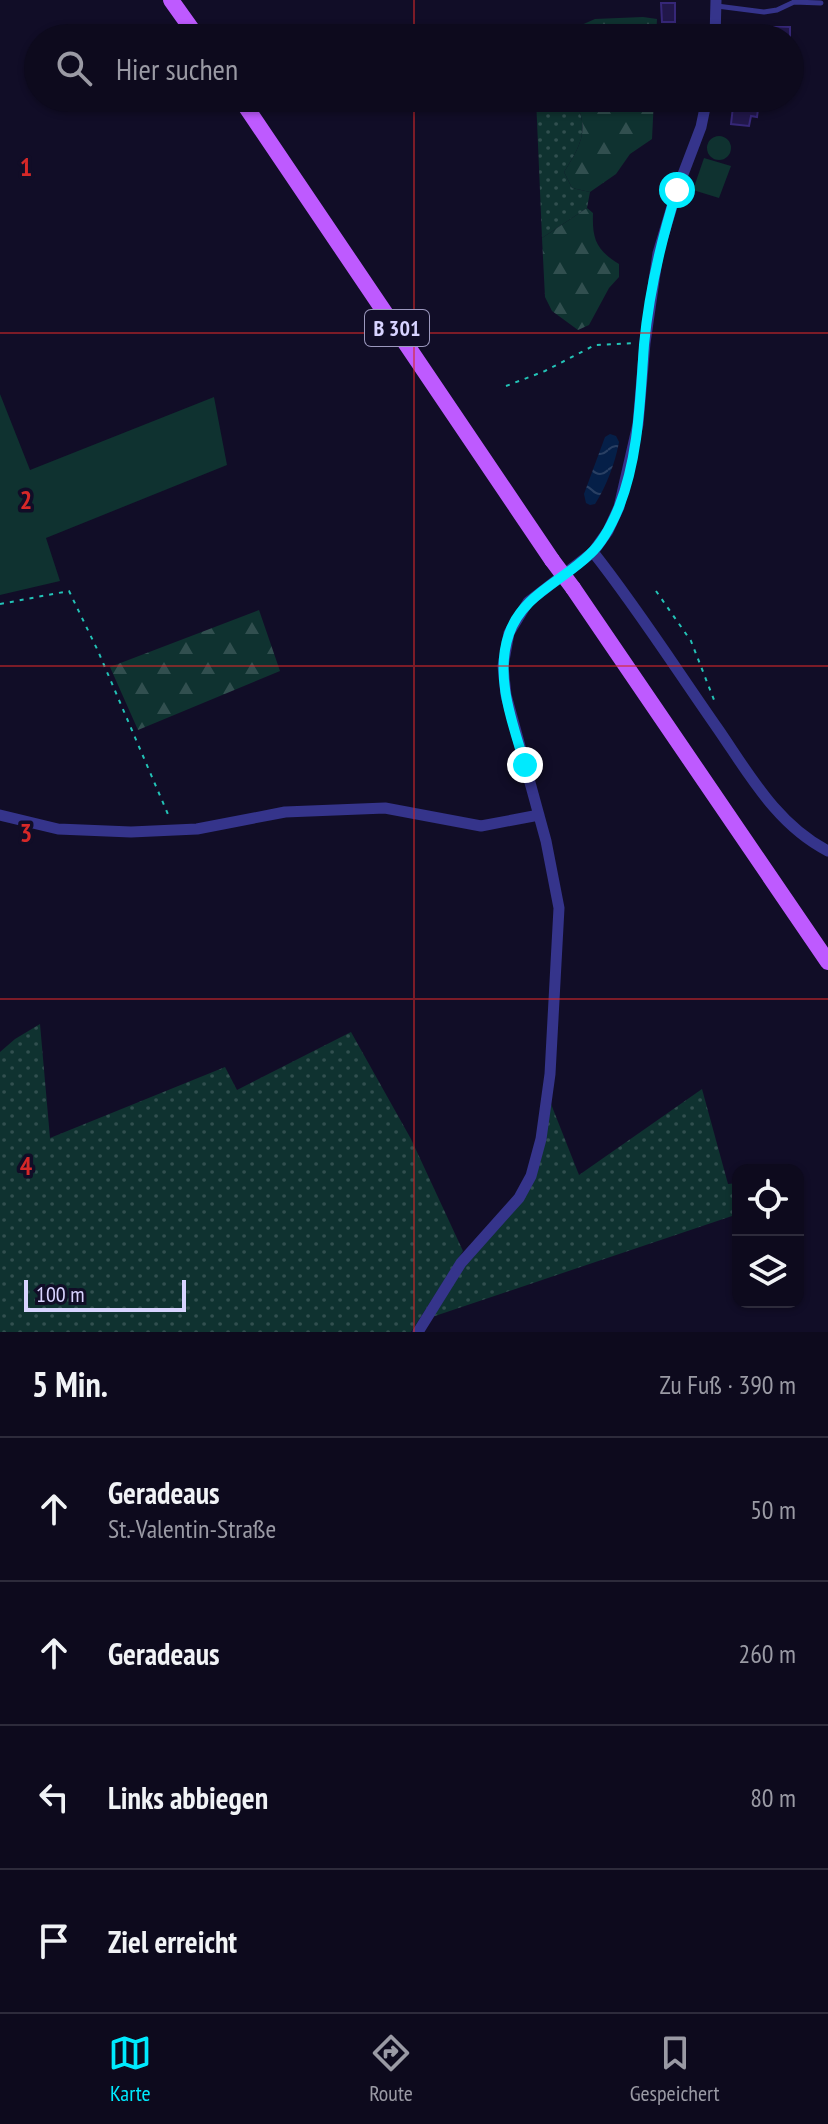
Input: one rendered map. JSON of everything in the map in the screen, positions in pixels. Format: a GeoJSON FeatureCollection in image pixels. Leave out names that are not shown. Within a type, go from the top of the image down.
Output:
{"type":"FeatureCollection","features":[{"type":"Feature","properties":{"kind":"main road"},"geometry":{"type":"LineString","coordinates":[[171,0],[188,24]]}},
{"type":"Feature","properties":{"kind":"main road","name":"B 301"},"geometry":{"type":"LineString","coordinates":[[249,112],[828,962]]}},
{"type":"Feature","properties":{"kind":"street"},"geometry":{"type":"LineString","coordinates":[[715,24],[716,3]]}},
{"type":"Feature","properties":{"kind":"street"},"geometry":{"type":"LineString","coordinates":[[418,1332],[461,1263],[519,1198],[531,1176],[541,1139],[550,1074],[559,908],[555,875],[506,695],[503,666],[509,633],[528,602],[593,552],[608,531],[625,488],[638,424],[655,264],[704,112]]}},
{"type":"Feature","properties":{"kind":"street"},"geometry":{"type":"LineString","coordinates":[[593,552],[631,600],[761,792],[787,822],[828,851]]}},
{"type":"Feature","properties":{"kind":"street"},"geometry":{"type":"LineString","coordinates":[[0,815],[58,829],[131,832],[197,829],[285,812],[385,808],[481,826],[539,815]]}},
{"type":"Feature","properties":{"kind":"lane"},"geometry":{"type":"LineString","coordinates":[[716,3],[764,12],[794,2],[821,3]]}},
{"type":"Feature","properties":{"kind":"path"},"geometry":{"type":"LineString","coordinates":[[506,386],[545,371],[595,345],[645,343]]}},
{"type":"Feature","properties":{"kind":"path"},"geometry":{"type":"LineString","coordinates":[[0,604],[69,591],[98,651],[165,812],[177,830]]}},
{"type":"Feature","properties":{"kind":"path"},"geometry":{"type":"LineString","coordinates":[[656,591],[691,641],[718,710]]}},
{"type":"Feature","properties":{"kind":"green space"},"geometry":{"type":"Polygon","coordinates":[[[595,19],[657,19],[657,24],[584,24],[595,19]]]}},
{"type":"Feature","properties":{"kind":"green space"},"geometry":{"type":"Polygon","coordinates":[[[537,112],[579,112],[582,136],[564,172],[572,188],[590,192],[587,208],[542,238],[537,112]]]}},
{"type":"Feature","properties":{"kind":"green space"},"geometry":{"type":"Polygon","coordinates":[[[579,112],[653,112],[652,139],[630,154],[616,174],[590,192],[572,188],[564,172],[582,136],[579,112]]]}},
{"type":"Feature","properties":{"kind":"green space"},"geometry":{"type":"Polygon","coordinates":[[[719,136],[730,143],[731,148],[724,159],[719,160],[708,153],[707,148],[714,137],[719,136]]]}},
{"type":"Feature","properties":{"kind":"green space"},"geometry":{"type":"Polygon","coordinates":[[[704,158],[731,166],[719,198],[693,190],[704,158]]]}},
{"type":"Feature","properties":{"kind":"green space"},"geometry":{"type":"Polygon","coordinates":[[[587,208],[593,213],[597,243],[605,254],[619,264],[619,277],[609,288],[589,325],[578,330],[552,311],[545,297],[542,238],[587,208]]]}},
{"type":"Feature","properties":{"kind":"green space"},"geometry":{"type":"Polygon","coordinates":[[[0,394],[30,470],[214,397],[227,465],[46,538],[60,581],[0,595],[0,394]]]}},
{"type":"Feature","properties":{"kind":"green space"},"geometry":{"type":"Polygon","coordinates":[[[259,610],[280,671],[138,730],[110,667],[259,610]]]}},
{"type":"Feature","properties":{"kind":"green space"},"geometry":{"type":"Polygon","coordinates":[[[40,1024],[50,1138],[225,1067],[237,1090],[351,1032],[411,1139],[463,1251],[411,1332],[0,1332],[0,1052],[40,1024]]]}},
{"type":"Feature","properties":{"kind":"green space"},"geometry":{"type":"Polygon","coordinates":[[[702,1089],[728,1184],[732,1184],[732,1216],[429,1318],[461,1266],[523,1194],[551,1104],[579,1175],[702,1089]]]}},
{"type":"Feature","properties":{"kind":"water"},"geometry":{"type":"Polygon","coordinates":[[[610,434],[616,436],[619,442],[615,458],[607,482],[595,504],[590,505],[586,503],[584,494],[605,437],[610,434]]]}},
{"type":"Feature","properties":{"kind":"building"},"geometry":{"type":"Polygon","coordinates":[[[661,3],[675,3],[675,22],[662,22],[661,3]]]}},
{"type":"Feature","properties":{"kind":"building"},"geometry":{"type":"Polygon","coordinates":[[[732,112],[758,112],[757,117],[751,116],[749,126],[731,124],[732,112]]]}},
{"type":"Feature","properties":{"kind":"route"},"geometry":{"type":"LineString","coordinates":[[525,765],[506,695],[503,666],[509,633],[528,602],[593,552],[608,531],[619,507],[638,424],[655,264],[677,190]]}}]}
